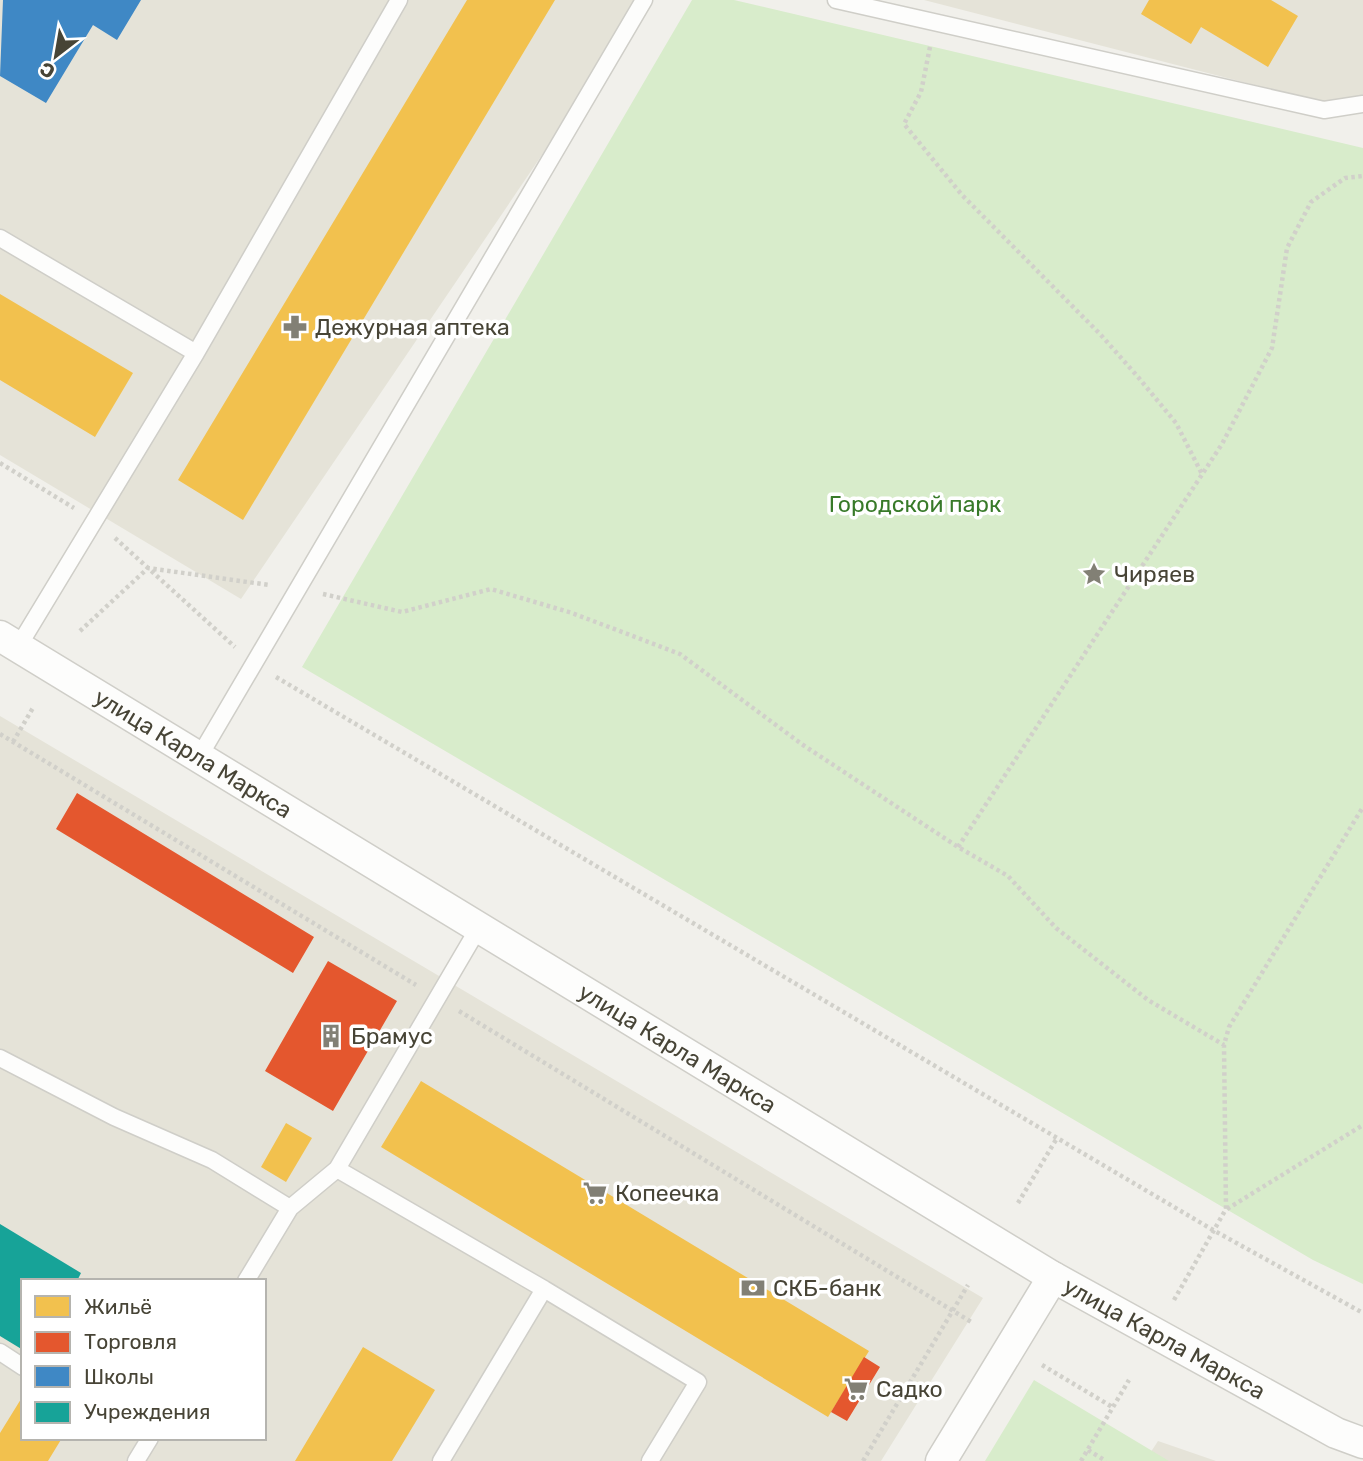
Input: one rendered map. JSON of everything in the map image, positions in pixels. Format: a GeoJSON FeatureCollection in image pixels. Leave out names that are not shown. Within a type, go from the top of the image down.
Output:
{"type":"FeatureCollection","features":[{"type":"Feature","properties":{"kind":"street","name":"улица Карла Маркса"},"geometry":{"type":"LineString","coordinates":[[9,642],[1053,1277],[1336,1433],[1363,1443]]}},
{"type":"Feature","properties":{"kind":"street"},"geometry":{"type":"LineString","coordinates":[[941,1461],[1053,1277]]}},
{"type":"Feature","properties":{"kind":"lane"},"geometry":{"type":"LineString","coordinates":[[9,642],[95,520],[196,353],[399,0]]}},
{"type":"Feature","properties":{"kind":"lane"},"geometry":{"type":"LineString","coordinates":[[199,757],[644,0]]}},
{"type":"Feature","properties":{"kind":"lane"},"geometry":{"type":"LineString","coordinates":[[836,0],[1324,110],[1363,104]]}},
{"type":"Feature","properties":{"kind":"lane"},"geometry":{"type":"LineString","coordinates":[[0,238],[196,353]]}},
{"type":"Feature","properties":{"kind":"lane"},"geometry":{"type":"LineString","coordinates":[[247,1279],[290,1208],[337,1169],[478,927]]}},
{"type":"Feature","properties":{"kind":"lane"},"geometry":{"type":"LineString","coordinates":[[0,1058],[114,1117],[212,1160],[290,1208]]}},
{"type":"Feature","properties":{"kind":"lane"},"geometry":{"type":"LineString","coordinates":[[337,1169],[698,1382],[650,1461]]}},
{"type":"Feature","properties":{"kind":"lane"},"geometry":{"type":"LineString","coordinates":[[441,1461],[544,1289]]}},
{"type":"Feature","properties":{"kind":"lane"},"geometry":{"type":"LineString","coordinates":[[0,1352],[21,1366]]}},
{"type":"Feature","properties":{"kind":"path"},"geometry":{"type":"LineString","coordinates":[[935,22],[921,92],[904,124],[962,195],[1100,334],[1138,377],[1176,423],[1202,474]]}},
{"type":"Feature","properties":{"kind":"path"},"geometry":{"type":"LineString","coordinates":[[958,847],[1222,444],[1272,348],[1287,248],[1311,202],[1345,178],[1363,176]]}},
{"type":"Feature","properties":{"kind":"path"},"geometry":{"type":"LineString","coordinates":[[0,463],[95,520],[254,664],[1213,1230],[1363,1312]]}},
{"type":"Feature","properties":{"kind":"path"},"geometry":{"type":"LineString","coordinates":[[148,568],[298,589],[402,612],[491,589],[572,612],[680,654],[803,745],[958,847],[1008,876],[1056,928],[1148,1000],[1224,1045]]}},
{"type":"Feature","properties":{"kind":"path"},"geometry":{"type":"LineString","coordinates":[[80,631],[148,568]]}},
{"type":"Feature","properties":{"kind":"path"},"geometry":{"type":"LineString","coordinates":[[13,741],[34,706]]}},
{"type":"Feature","properties":{"kind":"path"},"geometry":{"type":"LineString","coordinates":[[0,734],[973,1323]]}},
{"type":"Feature","properties":{"kind":"path"},"geometry":{"type":"LineString","coordinates":[[1226,1209],[1224,1045],[1230,1027],[1363,807]]}},
{"type":"Feature","properties":{"kind":"path"},"geometry":{"type":"LineString","coordinates":[[1174,1300],[1226,1209],[1363,1125]]}},
{"type":"Feature","properties":{"kind":"path"},"geometry":{"type":"LineString","coordinates":[[1018,1203],[1057,1138]]}},
{"type":"Feature","properties":{"kind":"path"},"geometry":{"type":"LineString","coordinates":[[863,1461],[968,1285]]}},
{"type":"Feature","properties":{"kind":"path"},"geometry":{"type":"LineString","coordinates":[[1042,1365],[1114,1408]]}},
{"type":"Feature","properties":{"kind":"path"},"geometry":{"type":"LineString","coordinates":[[1081,1461],[1129,1380]]}},
{"type":"Feature","properties":{"kind":"path"},"geometry":{"type":"LineString","coordinates":[[1088,1450],[1106,1461]]}},
{"type":"Feature","properties":{"kind":"shaded area"},"geometry":{"type":"Polygon","coordinates":[[[0,0],[647,0],[241,599],[0,455],[0,0]]]}},
{"type":"Feature","properties":{"kind":"shaded area"},"geometry":{"type":"Polygon","coordinates":[[[924,0],[1363,0],[1363,113],[924,0]]]}},
{"type":"Feature","properties":{"kind":"shaded area"},"geometry":{"type":"Polygon","coordinates":[[[0,716],[983,1298],[881,1461],[0,1461],[0,716]]]}},
{"type":"Feature","properties":{"kind":"shaded area"},"geometry":{"type":"Polygon","coordinates":[[[1158,1441],[1216,1461],[1145,1461],[1158,1441]]]}},
{"type":"Feature","properties":{"kind":"green space","name":"Городской парк"},"geometry":{"type":"Polygon","coordinates":[[[692,0],[734,0],[1363,148],[1363,1284],[1313,1260],[302,667],[692,0]]]}},
{"type":"Feature","properties":{"kind":"green space"},"geometry":{"type":"Polygon","coordinates":[[[1034,1380],[1169,1461],[985,1461],[1034,1380]]]}},
{"type":"Feature","properties":{"kind":"building: Жильё"},"geometry":{"type":"Polygon","coordinates":[[[467,0],[555,0],[243,520],[178,480],[467,0]]]}},
{"type":"Feature","properties":{"kind":"building: Жильё"},"geometry":{"type":"Polygon","coordinates":[[[1149,0],[1271,0],[1298,16],[1268,67],[1201,27],[1191,44],[1141,14],[1149,0]]]}},
{"type":"Feature","properties":{"kind":"building: Жильё"},"geometry":{"type":"Polygon","coordinates":[[[0,294],[133,373],[95,437],[0,380],[0,294]]]}},
{"type":"Feature","properties":{"kind":"building: Жильё"},"geometry":{"type":"Polygon","coordinates":[[[421,1081],[869,1351],[828,1417],[381,1147],[421,1081]]]}},
{"type":"Feature","properties":{"kind":"building: Жильё"},"geometry":{"type":"Polygon","coordinates":[[[286,1123],[312,1138],[286,1182],[261,1167],[286,1123]]]}},
{"type":"Feature","properties":{"kind":"building: Жильё"},"geometry":{"type":"Polygon","coordinates":[[[363,1347],[435,1390],[392,1461],[295,1461],[363,1347]]]}},
{"type":"Feature","properties":{"kind":"building: Жильё"},"geometry":{"type":"Polygon","coordinates":[[[21,1399],[21,1440],[61,1440],[48,1461],[0,1461],[0,1433],[21,1399]]]}},
{"type":"Feature","properties":{"kind":"building: Торговля"},"geometry":{"type":"Polygon","coordinates":[[[77,793],[314,937],[293,973],[56,829],[77,793]]]}},
{"type":"Feature","properties":{"kind":"building: Торговля","name":"Брамус"},"geometry":{"type":"Polygon","coordinates":[[[328,961],[397,1001],[333,1111],[265,1071],[328,961]]]}},
{"type":"Feature","properties":{"kind":"building: Торговля","name":"Садко"},"geometry":{"type":"Polygon","coordinates":[[[864,1357],[880,1367],[847,1421],[831,1412],[864,1357]]]}},
{"type":"Feature","properties":{"kind":"building: Школы"},"geometry":{"type":"Polygon","coordinates":[[[3,0],[141,0],[117,40],[93,25],[46,103],[0,76],[3,0]]]}},
{"type":"Feature","properties":{"kind":"building: Учреждения"},"geometry":{"type":"Polygon","coordinates":[[[0,1224],[81,1273],[78,1279],[21,1279],[21,1349],[0,1336],[0,1224]]]}},
{"type":"Feature","properties":{"kind":"place","name":"Дежурная аптека"},"geometry":{"type":"Point","coordinates":[295,327]}},
{"type":"Feature","properties":{"kind":"place","name":"Чиряев"},"geometry":{"type":"Point","coordinates":[1094,574]}},
{"type":"Feature","properties":{"kind":"place","name":"Брамус"},"geometry":{"type":"Point","coordinates":[331,1036]}},
{"type":"Feature","properties":{"kind":"place","name":"Копеечка"},"geometry":{"type":"Point","coordinates":[595,1193]}},
{"type":"Feature","properties":{"kind":"place","name":"СКБ-банк"},"geometry":{"type":"Point","coordinates":[753,1288]}},
{"type":"Feature","properties":{"kind":"place","name":"Садко"},"geometry":{"type":"Point","coordinates":[856,1389]}}]}
